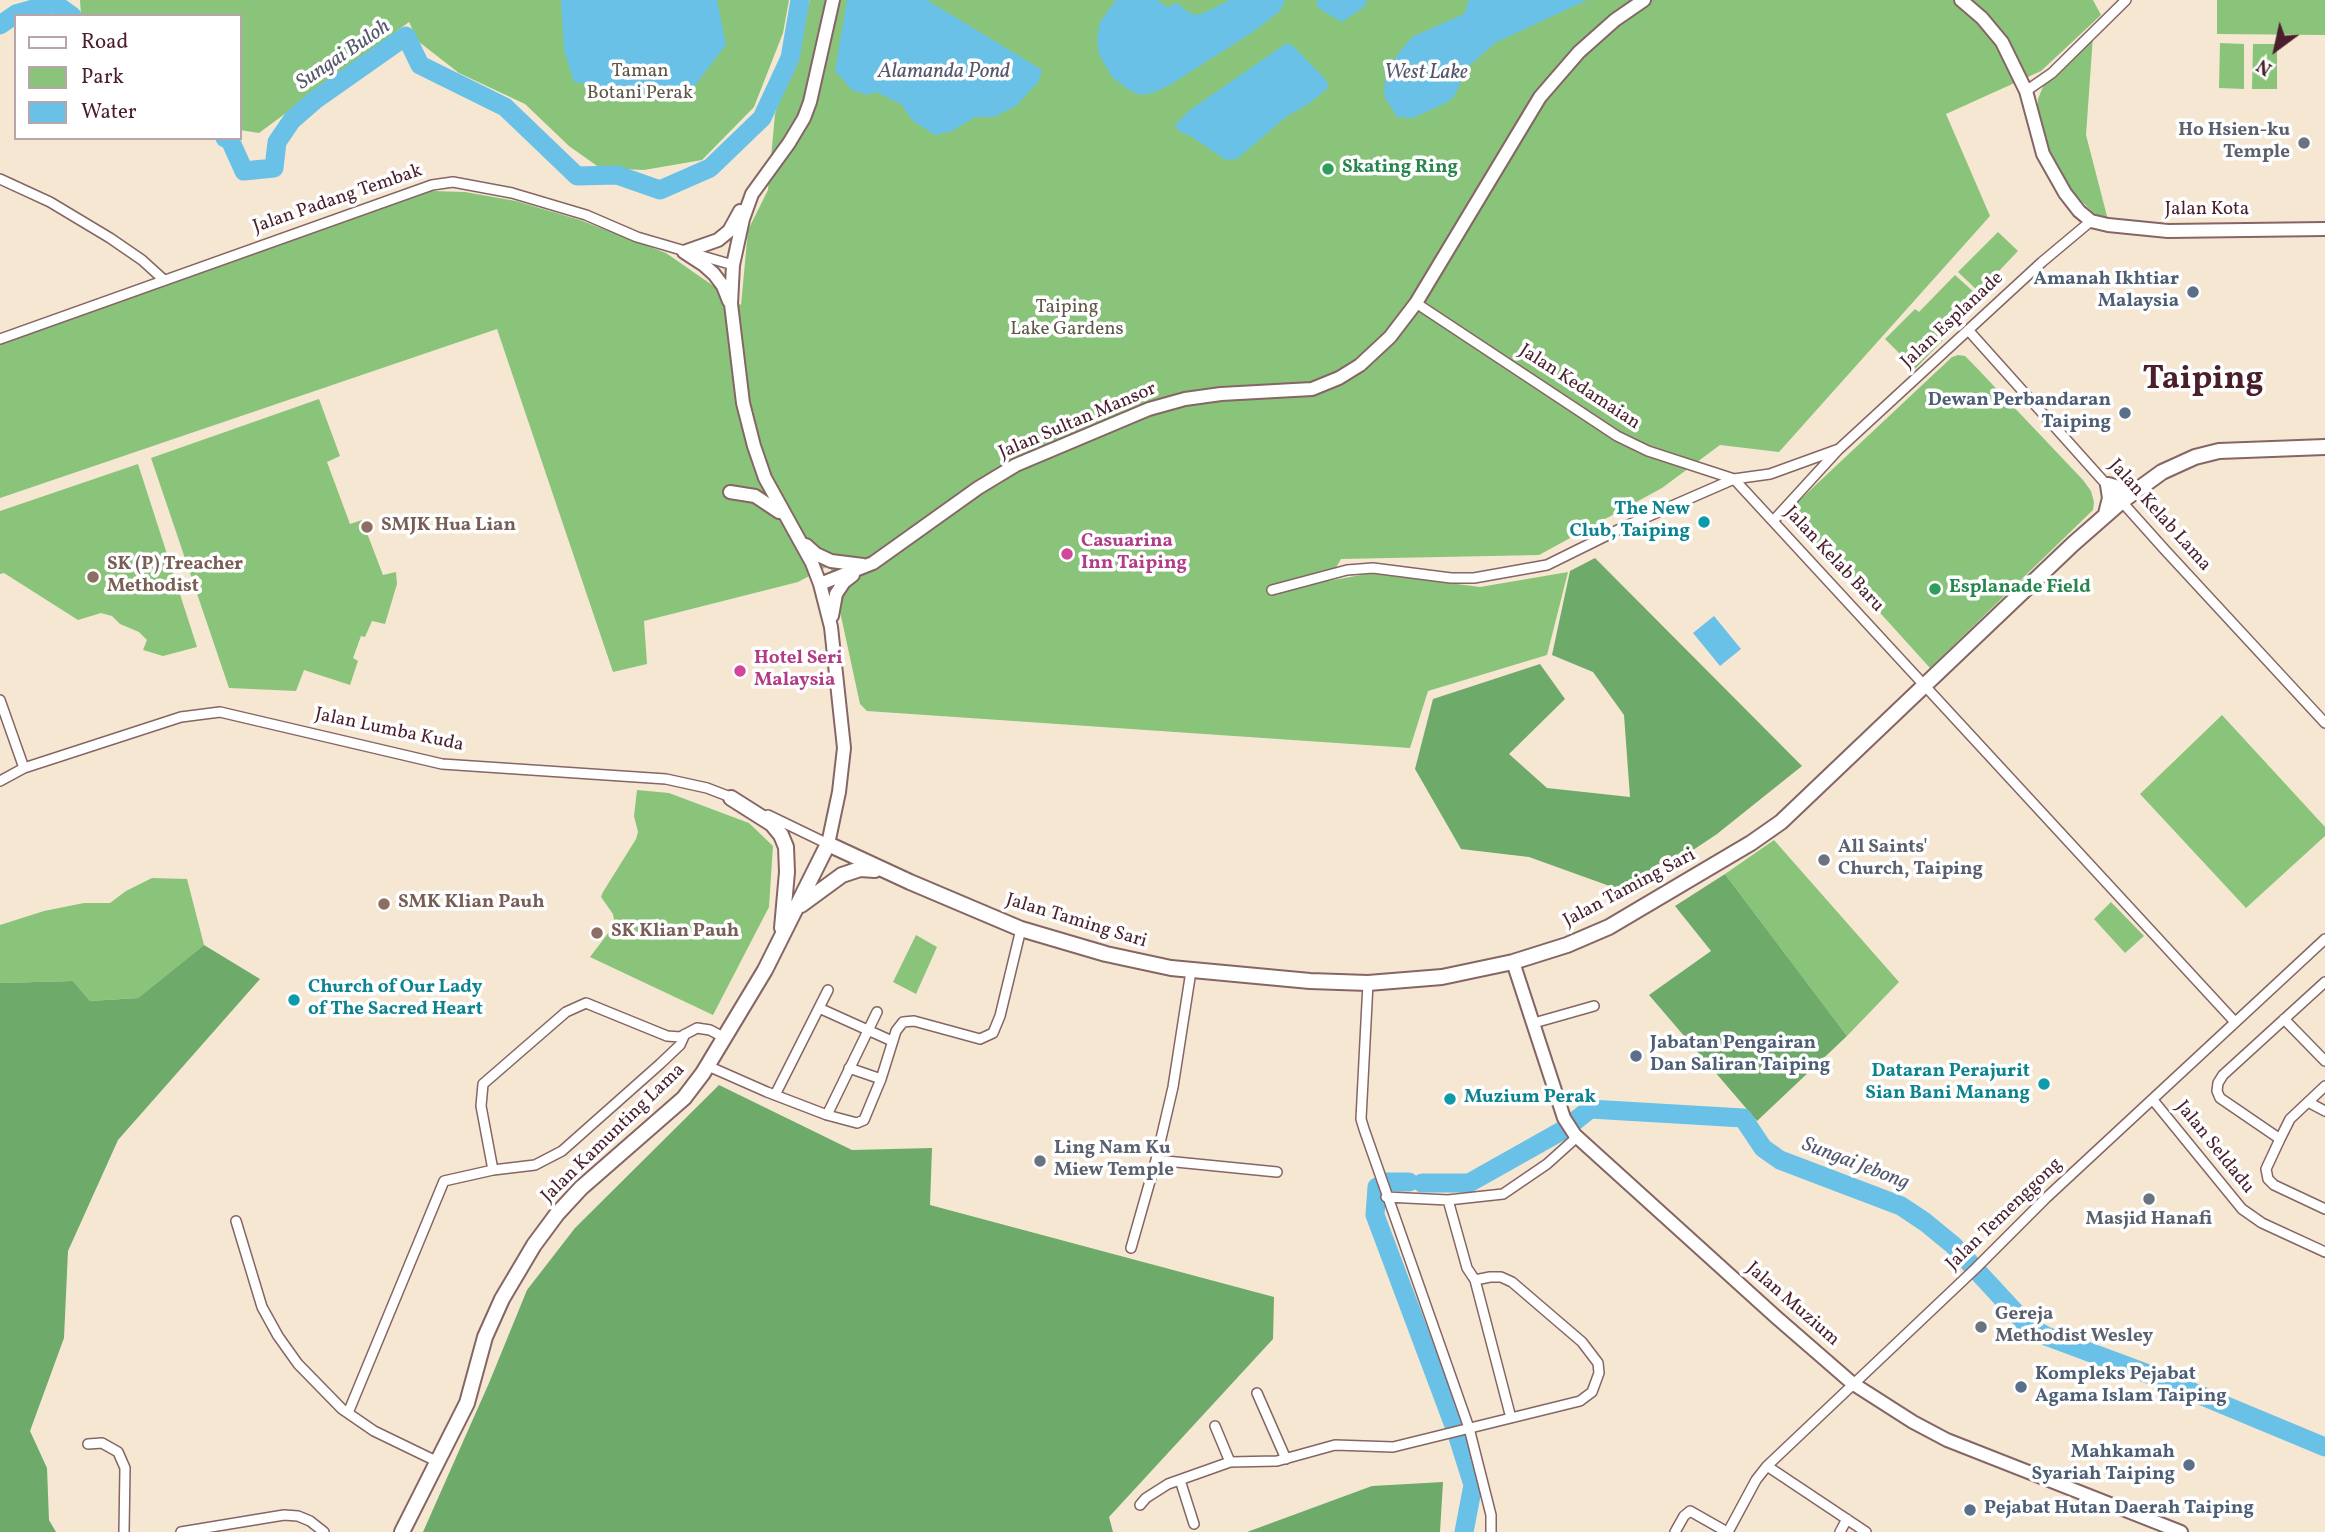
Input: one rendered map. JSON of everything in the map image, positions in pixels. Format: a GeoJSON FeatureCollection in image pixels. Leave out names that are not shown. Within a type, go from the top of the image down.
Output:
{"type":"FeatureCollection","features":[{"type":"Feature","properties":{"kind":"main road","name":"Jalan Taming Sari"},"geometry":{"type":"LineString","coordinates":[[828,844],[886,872],[1021,929],[1106,954],[1191,971],[1368,983],[1442,977],[1513,962],[1567,945],[1609,927],[1751,843],[1781,822],[2106,514],[2175,465],[2219,451],[2325,447]]}},
{"type":"Feature","properties":{"kind":"main road"},"geometry":{"type":"LineString","coordinates":[[2106,514],[2110,498],[2108,485],[2122,489],[2140,488]]}},
{"type":"Feature","properties":{"kind":"main road"},"geometry":{"type":"LineString","coordinates":[[731,797],[772,824],[781,835],[786,848],[787,872],[779,943]]}},
{"type":"Feature","properties":{"kind":"main road","name":"Jalan Kamunting Lama"},"geometry":{"type":"LineString","coordinates":[[402,1532],[467,1404],[485,1336],[502,1299],[534,1245],[581,1188],[684,1098],[708,1066],[779,943],[828,844]]}},
{"type":"Feature","properties":{"kind":"main road"},"geometry":{"type":"LineString","coordinates":[[798,907],[842,874],[860,869],[886,872]]}},
{"type":"Feature","properties":{"kind":"street"},"geometry":{"type":"LineString","coordinates":[[684,252],[706,246],[729,231],[741,208],[804,118],[833,0]]}},
{"type":"Feature","properties":{"kind":"street","name":"Jalan Sultan Mansor"},"geometry":{"type":"LineString","coordinates":[[867,565],[1016,465],[1149,409],[1185,399],[1221,394],[1312,389],[1339,379],[1360,365],[1380,348],[1416,303],[1540,97],[1579,52],[1615,20],[1644,0]]}},
{"type":"Feature","properties":{"kind":"street"},"geometry":{"type":"LineString","coordinates":[[1961,0],[1982,18],[2002,42],[2026,91],[2043,154],[2053,174],[2079,211],[2091,221]]}},
{"type":"Feature","properties":{"kind":"street"},"geometry":{"type":"LineString","coordinates":[[2026,91],[2052,73],[2126,0]]}},
{"type":"Feature","properties":{"kind":"street"},"geometry":{"type":"LineString","coordinates":[[0,179],[50,202],[110,238],[142,260],[164,280]]}},
{"type":"Feature","properties":{"kind":"street","name":"Jalan Padang Tembak"},"geometry":{"type":"LineString","coordinates":[[0,339],[432,185],[453,183],[512,193],[586,215],[637,237],[733,265]]}},
{"type":"Feature","properties":{"kind":"street"},"geometry":{"type":"LineString","coordinates":[[752,194],[743,219],[733,265],[731,304],[743,403],[765,478],[821,584],[831,627],[844,748],[839,792],[828,844]]}},
{"type":"Feature","properties":{"kind":"street","name":"Jalan Kota"},"geometry":{"type":"LineString","coordinates":[[2091,221],[2168,231],[2325,229]]}},
{"type":"Feature","properties":{"kind":"street","name":"Jalan Esplanade"},"geometry":{"type":"LineString","coordinates":[[1773,521],[1839,449],[2042,262],[2091,221]]}},
{"type":"Feature","properties":{"kind":"street"},"geometry":{"type":"LineString","coordinates":[[684,252],[714,274],[731,304]]}},
{"type":"Feature","properties":{"kind":"street","name":"Jalan Kedamaian"},"geometry":{"type":"LineString","coordinates":[[1416,303],[1617,436],[1648,451],[1734,479]]}},
{"type":"Feature","properties":{"kind":"street","name":"Jalan Kelab Lama"},"geometry":{"type":"LineString","coordinates":[[1969,331],[2325,723]]}},
{"type":"Feature","properties":{"kind":"street","name":"Jalan Esplanade"},"geometry":{"type":"LineString","coordinates":[[1734,479],[1770,474],[1839,449]]}},
{"type":"Feature","properties":{"kind":"street"},"geometry":{"type":"LineString","coordinates":[[1272,590],[1347,569],[1373,568],[1451,578],[1474,578],[1547,565],[1626,526],[1734,479]]}},
{"type":"Feature","properties":{"kind":"street","name":"Jalan Kelab Baru"},"geometry":{"type":"LineString","coordinates":[[1734,479],[2235,1022]]}},
{"type":"Feature","properties":{"kind":"street"},"geometry":{"type":"LineString","coordinates":[[730,492],[762,498],[785,516]]}},
{"type":"Feature","properties":{"kind":"street"},"geometry":{"type":"LineString","coordinates":[[800,540],[816,554],[831,561],[867,565]]}},
{"type":"Feature","properties":{"kind":"street"},"geometry":{"type":"LineString","coordinates":[[821,584],[867,565]]}},
{"type":"Feature","properties":{"kind":"street"},"geometry":{"type":"LineString","coordinates":[[831,627],[836,594],[844,582],[867,565]]}},
{"type":"Feature","properties":{"kind":"street"},"geometry":{"type":"LineString","coordinates":[[0,701],[24,768]]}},
{"type":"Feature","properties":{"kind":"street","name":"Jalan Lumba Kuda"},"geometry":{"type":"LineString","coordinates":[[0,781],[24,768],[181,717],[220,712],[442,764],[666,779],[707,788],[731,797],[828,844]]}},
{"type":"Feature","properties":{"kind":"street"},"geometry":{"type":"LineString","coordinates":[[708,1066],[827,1115],[857,1122],[864,1120],[881,1079],[892,1041],[902,1022],[914,1021],[980,1039],[993,1032],[1000,1016],[1021,929]]}},
{"type":"Feature","properties":{"kind":"street","name":"Jalan Temenggong"},"geometry":{"type":"LineString","coordinates":[[1727,1532],[1756,1480],[1767,1466],[2046,1198],[2325,939]]}},
{"type":"Feature","properties":{"kind":"street","name":"Jalan Muzium"},"geometry":{"type":"LineString","coordinates":[[1513,962],[1564,1118],[1577,1137],[1852,1383],[1947,1440],[2181,1532]]}},
{"type":"Feature","properties":{"kind":"street"},"geometry":{"type":"LineString","coordinates":[[1131,1248],[1174,1087],[1191,971]]}},
{"type":"Feature","properties":{"kind":"street"},"geometry":{"type":"LineString","coordinates":[[2280,1139],[2220,1098],[2218,1083],[2223,1075],[2325,982]]}},
{"type":"Feature","properties":{"kind":"street"},"geometry":{"type":"LineString","coordinates":[[1368,983],[1361,1119],[1386,1197],[1469,1428],[1491,1515],[1491,1532]]}},
{"type":"Feature","properties":{"kind":"street"},"geometry":{"type":"LineString","coordinates":[[775,1095],[828,990]]}},
{"type":"Feature","properties":{"kind":"street"},"geometry":{"type":"LineString","coordinates":[[493,1170],[481,1106],[483,1084],[566,1012],[586,1003],[656,1033],[675,1037],[693,1029],[703,1028],[725,1038]]}},
{"type":"Feature","properties":{"kind":"street"},"geometry":{"type":"LineString","coordinates":[[1534,1023],[1594,1006]]}},
{"type":"Feature","properties":{"kind":"street"},"geometry":{"type":"LineString","coordinates":[[819,1008],[892,1041]]}},
{"type":"Feature","properties":{"kind":"street"},"geometry":{"type":"LineString","coordinates":[[827,1115],[877,1012]]}},
{"type":"Feature","properties":{"kind":"street"},"geometry":{"type":"LineString","coordinates":[[2284,1019],[2325,1061]]}},
{"type":"Feature","properties":{"kind":"street"},"geometry":{"type":"LineString","coordinates":[[348,1413],[444,1181],[535,1164],[562,1151],[680,1045],[685,1034]]}},
{"type":"Feature","properties":{"kind":"street"},"geometry":{"type":"LineString","coordinates":[[849,1068],[881,1079]]}},
{"type":"Feature","properties":{"kind":"street"},"geometry":{"type":"LineString","coordinates":[[2325,1086],[2290,1119],[2266,1169],[2268,1179],[2274,1185],[2325,1209]]}},
{"type":"Feature","properties":{"kind":"street","name":"Jalan Seldadu"},"geometry":{"type":"LineString","coordinates":[[2153,1101],[2242,1209],[2262,1223],[2325,1252]]}},
{"type":"Feature","properties":{"kind":"street"},"geometry":{"type":"LineString","coordinates":[[2308,1102],[2325,1111]]}},
{"type":"Feature","properties":{"kind":"street"},"geometry":{"type":"LineString","coordinates":[[1386,1197],[1448,1200],[1503,1194],[1547,1164],[1577,1137]]}},
{"type":"Feature","properties":{"kind":"street"},"geometry":{"type":"LineString","coordinates":[[1156,1160],[1277,1172]]}},
{"type":"Feature","properties":{"kind":"street"},"geometry":{"type":"LineString","coordinates":[[1448,1200],[1468,1268],[1475,1280],[1511,1418]]}},
{"type":"Feature","properties":{"kind":"street"},"geometry":{"type":"LineString","coordinates":[[236,1221],[262,1307],[298,1364],[348,1413],[374,1431],[436,1461]]}},
{"type":"Feature","properties":{"kind":"street"},"geometry":{"type":"LineString","coordinates":[[1140,1505],[1157,1491],[1180,1479],[1230,1462],[1277,1461],[1335,1445],[1393,1447],[1580,1402],[1587,1397],[1596,1384],[1598,1363],[1574,1335],[1512,1282],[1501,1277],[1475,1280]]}},
{"type":"Feature","properties":{"kind":"street"},"geometry":{"type":"LineString","coordinates":[[1257,1393],[1286,1459]]}},
{"type":"Feature","properties":{"kind":"street"},"geometry":{"type":"LineString","coordinates":[[1215,1426],[1230,1462]]}},
{"type":"Feature","properties":{"kind":"street"},"geometry":{"type":"LineString","coordinates":[[88,1444],[102,1443],[118,1452],[125,1468],[124,1532]]}},
{"type":"Feature","properties":{"kind":"street"},"geometry":{"type":"LineString","coordinates":[[1767,1466],[1866,1532]]}},
{"type":"Feature","properties":{"kind":"street"},"geometry":{"type":"LineString","coordinates":[[1180,1479],[1194,1524]]}},
{"type":"Feature","properties":{"kind":"street"},"geometry":{"type":"LineString","coordinates":[[1675,1532],[1690,1511],[1727,1532]]}},
{"type":"Feature","properties":{"kind":"street"},"geometry":{"type":"LineString","coordinates":[[181,1532],[284,1515],[298,1516],[310,1521],[324,1532]]}},
{"type":"Feature","properties":{"kind":"street"},"geometry":{"type":"LineString","coordinates":[[1840,1532],[1847,1519]]}},
{"type":"Feature","properties":{"kind":"green space","name":"Taman Botani Perak"},"geometry":{"type":"Polygon","coordinates":[[[80,0],[789,0],[783,33],[754,107],[702,160],[644,170],[600,168],[569,146],[525,104],[459,73],[419,42],[409,22],[259,133],[242,130],[242,14],[81,14],[80,0]]]}},
{"type":"Feature","properties":{"kind":"green space","name":"Taiping Lake Gardens"},"geometry":{"type":"Polygon","coordinates":[[[810,0],[2093,0],[2101,15],[2041,71],[1946,114],[1990,216],[1779,452],[1720,445],[1662,488],[1539,555],[1341,559],[1328,581],[1372,573],[1480,587],[1568,572],[1547,655],[1428,691],[1410,748],[867,711],[860,704],[830,565],[798,582],[644,621],[647,664],[613,672],[497,329],[0,498],[0,344],[432,191],[465,192],[516,201],[580,220],[666,253],[741,305],[748,230],[768,190],[775,114],[810,0]]]}},
{"type":"Feature","properties":{"kind":"green space"},"geometry":{"type":"Polygon","coordinates":[[[2217,0],[2325,0],[2325,35],[2217,34],[2217,0]]]}},
{"type":"Feature","properties":{"kind":"green space"},"geometry":{"type":"Polygon","coordinates":[[[2093,36],[2086,135],[2108,220],[2094,213],[2076,196],[2046,149],[2037,118],[2038,99],[2044,84],[2093,36]]]}},
{"type":"Feature","properties":{"kind":"green space"},"geometry":{"type":"Polygon","coordinates":[[[2220,43],[2244,44],[2244,89],[2219,88],[2220,43]]]}},
{"type":"Feature","properties":{"kind":"green space"},"geometry":{"type":"Polygon","coordinates":[[[2253,44],[2277,44],[2277,89],[2252,89],[2253,44]]]}},
{"type":"Feature","properties":{"kind":"green space"},"geometry":{"type":"Polygon","coordinates":[[[1998,232],[2018,251],[1979,292],[1958,272],[1998,232]]]}},
{"type":"Feature","properties":{"kind":"green space"},"geometry":{"type":"Polygon","coordinates":[[[1955,275],[1976,294],[1939,332],[1945,338],[1915,369],[1885,339],[1915,309],[1919,312],[1955,275]]]}},
{"type":"Feature","properties":{"kind":"green space","name":"Esplanade Field"},"geometry":{"type":"Polygon","coordinates":[[[1965,356],[2083,480],[2091,491],[2094,502],[2093,510],[1930,668],[1788,511],[1952,357],[1965,356]]]}},
{"type":"Feature","properties":{"kind":"green space"},"geometry":{"type":"Polygon","coordinates":[[[319,399],[340,456],[327,462],[350,524],[362,520],[383,575],[396,572],[397,584],[385,624],[372,621],[365,637],[361,636],[353,658],[358,661],[350,685],[304,670],[296,691],[229,688],[151,458],[319,399]]]}},
{"type":"Feature","properties":{"kind":"green space"},"geometry":{"type":"Polygon","coordinates":[[[138,464],[197,647],[163,656],[143,650],[147,640],[112,616],[101,613],[78,620],[4,573],[0,574],[0,511],[138,464]]]}},
{"type":"Feature","properties":{"kind":"green space"},"geometry":{"type":"Polygon","coordinates":[[[1595,558],[1802,766],[1717,834],[1629,893],[1529,857],[1461,849],[1415,769],[1433,699],[1540,664],[1565,699],[1509,754],[1547,788],[1630,797],[1624,715],[1593,672],[1552,655],[1570,571],[1595,558]]]}},
{"type":"Feature","properties":{"kind":"green space"},"geometry":{"type":"Polygon","coordinates":[[[2222,715],[2325,827],[2325,836],[2246,908],[2140,794],[2222,715]]]}},
{"type":"Feature","properties":{"kind":"green space"},"geometry":{"type":"Polygon","coordinates":[[[637,790],[669,793],[749,823],[773,846],[769,907],[713,1015],[590,957],[609,932],[614,920],[601,897],[636,839],[638,832],[634,816],[637,790]]]}},
{"type":"Feature","properties":{"kind":"green space"},"geometry":{"type":"Polygon","coordinates":[[[1774,840],[1899,982],[1847,1036],[1725,874],[1774,840]]]}},
{"type":"Feature","properties":{"kind":"green space"},"geometry":{"type":"Polygon","coordinates":[[[1725,874],[1847,1036],[1757,1121],[1649,995],[1711,951],[1675,906],[1725,874]]]}},
{"type":"Feature","properties":{"kind":"green space"},"geometry":{"type":"Polygon","coordinates":[[[152,878],[187,879],[204,945],[138,998],[90,1001],[73,981],[0,983],[0,925],[44,911],[84,903],[110,903],[126,891],[152,878]]]}},
{"type":"Feature","properties":{"kind":"green space"},"geometry":{"type":"Polygon","coordinates":[[[2111,902],[2144,936],[2125,953],[2094,919],[2111,902]]]}},
{"type":"Feature","properties":{"kind":"green space"},"geometry":{"type":"Polygon","coordinates":[[[916,935],[937,947],[916,994],[893,982],[916,935]]]}},
{"type":"Feature","properties":{"kind":"green space"},"geometry":{"type":"Polygon","coordinates":[[[204,945],[260,979],[118,1140],[68,1251],[64,1338],[30,1431],[47,1468],[49,1520],[56,1532],[0,1532],[0,983],[73,981],[90,1001],[138,998],[204,945]]]}},
{"type":"Feature","properties":{"kind":"green space"},"geometry":{"type":"Polygon","coordinates":[[[719,1085],[852,1150],[932,1148],[930,1205],[1274,1297],[1273,1339],[1109,1517],[1113,1532],[423,1532],[527,1290],[575,1228],[719,1085]]]}},
{"type":"Feature","properties":{"kind":"green space"},"geometry":{"type":"Polygon","coordinates":[[[1443,1482],[1440,1532],[1247,1532],[1372,1486],[1443,1482]]]}},
{"type":"Feature","properties":{"kind":"water"},"geometry":{"type":"Polygon","coordinates":[[[561,0],[717,0],[726,45],[684,99],[574,82],[564,50],[561,0]]]}},
{"type":"Feature","properties":{"kind":"water","name":"Alamanda Pond"},"geometry":{"type":"Polygon","coordinates":[[[847,0],[927,0],[1042,70],[1039,81],[1016,106],[994,117],[975,117],[952,131],[935,135],[913,121],[901,104],[876,92],[867,95],[852,90],[835,71],[847,0]]]}},
{"type":"Feature","properties":{"kind":"water"},"geometry":{"type":"Polygon","coordinates":[[[1116,0],[1157,0],[1167,7],[1177,3],[1196,15],[1230,0],[1285,0],[1280,11],[1253,32],[1168,86],[1141,95],[1112,77],[1099,54],[1097,41],[1100,22],[1116,0]]]}},
{"type":"Feature","properties":{"kind":"water"},"geometry":{"type":"Polygon","coordinates":[[[1317,0],[1367,0],[1364,7],[1342,22],[1318,8],[1317,0]]]}},
{"type":"Feature","properties":{"kind":"water","name":"West Lake"},"geometry":{"type":"Polygon","coordinates":[[[1469,0],[1587,0],[1495,43],[1468,67],[1454,97],[1446,103],[1413,118],[1397,117],[1384,96],[1386,69],[1412,37],[1464,14],[1469,0]]]}},
{"type":"Feature","properties":{"kind":"water"},"geometry":{"type":"Polygon","coordinates":[[[1287,43],[1327,81],[1328,88],[1307,105],[1287,116],[1237,159],[1226,160],[1189,135],[1180,132],[1175,125],[1190,110],[1287,43]]]}},
{"type":"Feature","properties":{"kind":"water"},"geometry":{"type":"Polygon","coordinates":[[[1714,616],[1741,649],[1720,666],[1693,633],[1714,616]]]}},
{"type":"Feature","properties":{"kind":"waterway","name":"Sungai Buloh"},"geometry":{"type":"LineString","coordinates":[[230,140],[244,171],[274,168],[277,142],[292,120],[315,100],[406,36],[420,65],[505,107],[577,176],[617,175],[660,190],[710,168],[762,118],[790,58],[800,0]]}},
{"type":"Feature","properties":{"kind":"waterway","name":"Sungai Buloh"},"geometry":{"type":"LineString","coordinates":[[16,14],[54,3],[69,14]]}},
{"type":"Feature","properties":{"kind":"waterway","name":"Sungai Buloh"},"geometry":{"type":"LineString","coordinates":[[0,25],[14,15]]}},
{"type":"Feature","properties":{"kind":"waterway","name":"Sungai Jebong"},"geometry":{"type":"LineString","coordinates":[[1575,1121],[1590,1109],[1743,1118],[1763,1148],[1780,1160],[1901,1206],[1925,1222],[1953,1245],[2027,1325],[2046,1336],[2159,1378],[2325,1447]]}},
{"type":"Feature","properties":{"kind":"waterway","name":"Sungai Jebong"},"geometry":{"type":"LineString","coordinates":[[1422,1183],[1469,1183],[1565,1129]]}},
{"type":"Feature","properties":{"kind":"waterway","name":"Sungai Jebong"},"geometry":{"type":"LineString","coordinates":[[1384,1182],[1409,1182]]}},
{"type":"Feature","properties":{"kind":"waterway","name":"Sungai Jebong"},"geometry":{"type":"LineString","coordinates":[[1377,1187],[1375,1215],[1456,1431],[1473,1485],[1464,1532]]}},
{"type":"Feature","properties":{"kind":"place","name":"Ho Hsien-ku Temple"},"geometry":{"type":"Point","coordinates":[2304,143]}},
{"type":"Feature","properties":{"kind":"place","name":"Skating Ring"},"geometry":{"type":"Point","coordinates":[1328,169]}},
{"type":"Feature","properties":{"kind":"place","name":"Amanah Ikhtiar Malaysia"},"geometry":{"type":"Point","coordinates":[2193,292]}},
{"type":"Feature","properties":{"kind":"place","name":"Dewan Perbandaran Taiping"},"geometry":{"type":"Point","coordinates":[2125,413]}},
{"type":"Feature","properties":{"kind":"place","name":"The New Club, Taiping"},"geometry":{"type":"Point","coordinates":[1704,522]}},
{"type":"Feature","properties":{"kind":"place","name":"SMJK Hua Lian"},"geometry":{"type":"Point","coordinates":[367,527]}},
{"type":"Feature","properties":{"kind":"place","name":"Casuarina Inn Taiping"},"geometry":{"type":"Point","coordinates":[1067,554]}},
{"type":"Feature","properties":{"kind":"place","name":"SK (P) Treacher Methodist"},"geometry":{"type":"Point","coordinates":[93,577]}},
{"type":"Feature","properties":{"kind":"place","name":"Esplanade Field"},"geometry":{"type":"Point","coordinates":[1935,589]}},
{"type":"Feature","properties":{"kind":"place","name":"Hotel Seri Malaysia"},"geometry":{"type":"Point","coordinates":[740,671]}},
{"type":"Feature","properties":{"kind":"place","name":"All Saints' Church, Taiping"},"geometry":{"type":"Point","coordinates":[1824,860]}},
{"type":"Feature","properties":{"kind":"place","name":"SMK Klian Pauh"},"geometry":{"type":"Point","coordinates":[384,904]}},
{"type":"Feature","properties":{"kind":"place","name":"SK Klian Pauh"},"geometry":{"type":"Point","coordinates":[597,933]}},
{"type":"Feature","properties":{"kind":"place","name":"Church of Our Lady of The Sacred Heart"},"geometry":{"type":"Point","coordinates":[294,1000]}},
{"type":"Feature","properties":{"kind":"place","name":"Jabatan Pengairan Dan Saliran Taiping"},"geometry":{"type":"Point","coordinates":[1636,1056]}},
{"type":"Feature","properties":{"kind":"place","name":"Dataran Perajurit Sian Bani Manang"},"geometry":{"type":"Point","coordinates":[2044,1084]}},
{"type":"Feature","properties":{"kind":"place","name":"Muzium Perak"},"geometry":{"type":"Point","coordinates":[1450,1099]}},
{"type":"Feature","properties":{"kind":"place","name":"Ling Nam Ku Miew Temple"},"geometry":{"type":"Point","coordinates":[1040,1161]}},
{"type":"Feature","properties":{"kind":"place","name":"Masjid Hanafi"},"geometry":{"type":"Point","coordinates":[2149,1199]}},
{"type":"Feature","properties":{"kind":"place","name":"Gereja Methodist Wesley"},"geometry":{"type":"Point","coordinates":[1981,1327]}},
{"type":"Feature","properties":{"kind":"place","name":"Kompleks Pejabat Agama Islam Taiping"},"geometry":{"type":"Point","coordinates":[2021,1387]}},
{"type":"Feature","properties":{"kind":"place","name":"Mahkamah Syariah Taiping"},"geometry":{"type":"Point","coordinates":[2189,1465]}},
{"type":"Feature","properties":{"kind":"place","name":"Pejabat Hutan Daerah Taiping"},"geometry":{"type":"Point","coordinates":[1970,1510]}},
{"type":"Feature","properties":{"kind":"district","name":"Taiping"},"geometry":{"type":"Point","coordinates":[2203,382]}}]}
